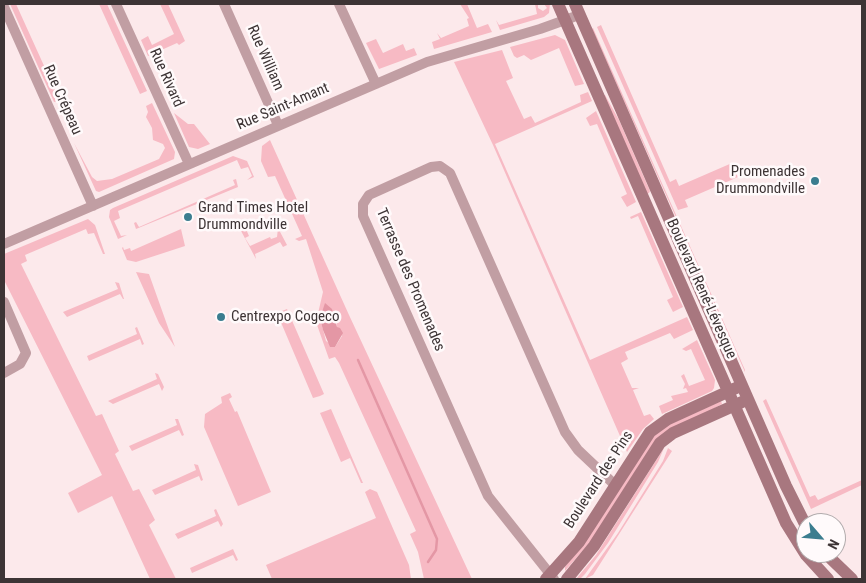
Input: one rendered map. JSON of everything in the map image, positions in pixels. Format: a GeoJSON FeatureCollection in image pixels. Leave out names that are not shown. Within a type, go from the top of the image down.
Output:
{"type":"FeatureCollection","features":[{"type":"Feature","properties":{"kind":"main road","name":"Boulevard René-Lévesque"},"geometry":{"type":"LineString","coordinates":[[558,4],[790,530],[806,555],[828,579]]}},
{"type":"Feature","properties":{"kind":"main road","name":"Boulevard René-Lévesque"},"geometry":{"type":"LineString","coordinates":[[577,10],[800,513]]}},
{"type":"Feature","properties":{"kind":"main road","name":"Boulevard des Pins"},"geometry":{"type":"LineString","coordinates":[[550,578],[579,542],[637,449],[655,427],[743,386]]}},
{"type":"Feature","properties":{"kind":"main road","name":"Boulevard des Pins"},"geometry":{"type":"LineString","coordinates":[[567,579],[594,546],[660,442],[673,433],[748,398]]}},
{"type":"Feature","properties":{"kind":"main road"},"geometry":{"type":"LineString","coordinates":[[835,563],[852,579]]}},
{"type":"Feature","properties":{"kind":"street","name":"Rue Rivard"},"geometry":{"type":"LineString","coordinates":[[116,4],[189,164]]}},
{"type":"Feature","properties":{"kind":"street","name":"Rue William"},"geometry":{"type":"LineString","coordinates":[[224,4],[278,125]]}},
{"type":"Feature","properties":{"kind":"street"},"geometry":{"type":"LineString","coordinates":[[339,4],[376,84]]}},
{"type":"Feature","properties":{"kind":"street","name":"Rue Crépeau"},"geometry":{"type":"LineString","coordinates":[[4,7],[93,206]]}},
{"type":"Feature","properties":{"kind":"street","name":"Rue Saint-Amant"},"geometry":{"type":"LineString","coordinates":[[4,244],[436,58],[565,21],[577,10]]}},
{"type":"Feature","properties":{"kind":"street","name":"Terrasse des Promenades"},"geometry":{"type":"LineString","coordinates":[[550,578],[488,496],[364,216],[363,204],[369,195],[435,166],[444,168],[450,173],[565,432],[578,450],[615,485]]}},
{"type":"Feature","properties":{"kind":"street"},"geometry":{"type":"LineString","coordinates":[[4,302],[26,353],[20,364],[4,373]]}},
{"type":"Feature","properties":{"kind":"shaded area"},"geometry":{"type":"Polygon","coordinates":[[[10,4],[16,4],[60,101],[54,102],[10,4]]]}},
{"type":"Feature","properties":{"kind":"shaded area"},"geometry":{"type":"Polygon","coordinates":[[[99,4],[107,4],[147,91],[140,94],[99,4]]]}},
{"type":"Feature","properties":{"kind":"shaded area"},"geometry":{"type":"Polygon","coordinates":[[[160,4],[168,4],[185,41],[148,56],[141,40],[148,36],[152,45],[174,34],[160,4]]]}},
{"type":"Feature","properties":{"kind":"shaded area"},"geometry":{"type":"Polygon","coordinates":[[[460,4],[467,4],[477,28],[488,24],[492,32],[434,49],[432,42],[440,39],[437,33],[441,38],[469,26],[467,19],[469,18],[460,4]]]}},
{"type":"Feature","properties":{"kind":"shaded area"},"geometry":{"type":"Polygon","coordinates":[[[535,4],[538,4],[538,8],[543,11],[547,8],[544,4],[550,4],[549,13],[544,17],[500,30],[496,20],[499,25],[537,14],[535,4]]]}},
{"type":"Feature","properties":{"kind":"shaded area"},"geometry":{"type":"Polygon","coordinates":[[[601,25],[670,182],[676,179],[679,186],[732,163],[738,177],[685,200],[688,207],[678,210],[597,27],[601,25]]]}},
{"type":"Feature","properties":{"kind":"shaded area"},"geometry":{"type":"Polygon","coordinates":[[[592,29],[745,370],[745,372],[592,29]]]}},
{"type":"Feature","properties":{"kind":"shaded area"},"geometry":{"type":"Polygon","coordinates":[[[555,35],[565,40],[584,84],[575,86],[559,48],[531,60],[524,55],[517,58],[510,47],[555,35]]]}},
{"type":"Feature","properties":{"kind":"shaded area"},"geometry":{"type":"Polygon","coordinates":[[[376,39],[383,53],[403,44],[406,51],[414,48],[417,55],[379,69],[366,43],[376,39]]]}},
{"type":"Feature","properties":{"kind":"shaded area"},"geometry":{"type":"Polygon","coordinates":[[[502,50],[513,78],[506,81],[524,119],[531,116],[535,123],[581,102],[580,95],[588,92],[592,101],[495,144],[590,360],[687,317],[693,330],[674,339],[670,333],[625,352],[628,359],[621,363],[632,388],[639,388],[633,390],[644,416],[650,414],[654,419],[643,429],[627,452],[493,145],[454,62],[502,50]]]}},
{"type":"Feature","properties":{"kind":"shaded area"},"geometry":{"type":"Polygon","coordinates":[[[605,95],[619,120],[650,191],[647,194],[602,96],[605,95]]]}},
{"type":"Feature","properties":{"kind":"shaded area"},"geometry":{"type":"Polygon","coordinates":[[[152,103],[175,152],[174,159],[99,192],[96,191],[74,143],[92,177],[97,181],[112,179],[159,159],[165,148],[163,144],[153,140],[152,128],[146,117],[148,112],[146,106],[152,103]]]}},
{"type":"Feature","properties":{"kind":"shaded area"},"geometry":{"type":"Polygon","coordinates":[[[596,111],[636,202],[627,207],[621,197],[627,194],[597,124],[590,126],[586,118],[596,111]]]}},
{"type":"Feature","properties":{"kind":"shaded area"},"geometry":{"type":"Polygon","coordinates":[[[174,113],[188,124],[194,124],[210,144],[198,149],[189,147],[174,113]]]}},
{"type":"Feature","properties":{"kind":"shaded area"},"geometry":{"type":"Polygon","coordinates":[[[270,140],[472,579],[424,579],[418,552],[410,534],[416,531],[339,363],[335,357],[329,359],[316,322],[323,292],[306,239],[299,241],[295,239],[302,236],[275,176],[268,177],[261,161],[262,146],[270,140]],[[322,312],[320,318],[326,341],[335,347],[342,336],[337,327],[336,319],[322,312]]]}},
{"type":"Feature","properties":{"kind":"shaded area"},"geometry":{"type":"Polygon","coordinates":[[[233,156],[247,161],[254,177],[247,180],[252,176],[248,167],[241,169],[237,160],[118,211],[120,218],[114,221],[121,236],[127,235],[118,239],[109,217],[110,210],[233,156]]]}},
{"type":"Feature","properties":{"kind":"shaded area"},"geometry":{"type":"Polygon","coordinates":[[[236,179],[238,187],[136,229],[134,223],[136,222],[139,227],[235,185],[233,180],[236,179]]]}},
{"type":"Feature","properties":{"kind":"shaded area"},"geometry":{"type":"Polygon","coordinates":[[[641,212],[683,307],[673,312],[667,300],[673,297],[638,216],[631,219],[630,217],[641,212]]]}},
{"type":"Feature","properties":{"kind":"shaded area"},"geometry":{"type":"Polygon","coordinates":[[[88,219],[95,225],[105,254],[103,254],[94,233],[88,234],[86,229],[25,255],[27,261],[21,264],[96,416],[102,414],[119,451],[115,454],[133,491],[139,489],[155,520],[149,525],[176,579],[150,579],[112,496],[78,513],[68,493],[102,475],[4,280],[4,254],[88,219]]]}},
{"type":"Feature","properties":{"kind":"shaded area"},"geometry":{"type":"Polygon","coordinates":[[[245,227],[249,236],[245,238],[250,246],[270,237],[271,239],[277,237],[278,228],[287,245],[283,247],[280,242],[255,254],[256,259],[240,229],[245,227]]]}},
{"type":"Feature","properties":{"kind":"shaded area"},"geometry":{"type":"Polygon","coordinates":[[[181,229],[185,246],[136,262],[127,260],[123,247],[124,250],[130,248],[131,251],[181,229]]]}},
{"type":"Feature","properties":{"kind":"shaded area"},"geometry":{"type":"Polygon","coordinates":[[[136,272],[149,274],[175,347],[159,323],[136,272]]]}},
{"type":"Feature","properties":{"kind":"shaded area"},"geometry":{"type":"Polygon","coordinates":[[[115,282],[119,283],[124,299],[120,294],[67,317],[63,312],[118,289],[115,282]]]}},
{"type":"Feature","properties":{"kind":"shaded area"},"geometry":{"type":"Polygon","coordinates":[[[325,303],[332,309],[337,327],[343,333],[335,347],[330,347],[320,318],[325,303]]]}},
{"type":"Feature","properties":{"kind":"shaded area"},"geometry":{"type":"Polygon","coordinates":[[[287,309],[324,394],[320,396],[313,398],[277,313],[287,309]]]}},
{"type":"Feature","properties":{"kind":"shaded area"},"geometry":{"type":"Polygon","coordinates":[[[137,327],[144,344],[142,345],[140,339],[89,361],[87,356],[137,334],[135,328],[137,327]]]}},
{"type":"Feature","properties":{"kind":"shaded area"},"geometry":{"type":"Polygon","coordinates":[[[697,340],[715,380],[714,388],[712,391],[662,414],[659,406],[673,400],[671,396],[688,392],[686,388],[683,389],[685,384],[681,376],[684,374],[689,386],[705,380],[691,349],[686,351],[682,349],[697,340]]]}},
{"type":"Feature","properties":{"kind":"shaded area"},"geometry":{"type":"Polygon","coordinates":[[[155,373],[158,374],[164,387],[162,391],[159,384],[113,404],[108,401],[157,379],[155,373]]]}},
{"type":"Feature","properties":{"kind":"shaded area"},"geometry":{"type":"Polygon","coordinates":[[[230,393],[232,397],[229,399],[235,412],[237,411],[271,492],[238,506],[204,427],[205,414],[222,403],[221,397],[230,393]]]}},
{"type":"Feature","properties":{"kind":"shaded area"},"geometry":{"type":"Polygon","coordinates":[[[766,399],[810,497],[815,495],[818,500],[862,480],[862,485],[811,509],[763,401],[766,399]]]}},
{"type":"Feature","properties":{"kind":"shaded area"},"geometry":{"type":"Polygon","coordinates":[[[721,401],[722,404],[654,442],[591,541],[565,571],[565,567],[644,447],[661,428],[721,401]]]}},
{"type":"Feature","properties":{"kind":"shaded area"},"geometry":{"type":"Polygon","coordinates":[[[331,409],[363,483],[361,483],[350,458],[341,462],[320,413],[331,409]]]}},
{"type":"Feature","properties":{"kind":"shaded area"},"geometry":{"type":"Polygon","coordinates":[[[175,419],[178,419],[184,435],[182,436],[179,430],[132,451],[129,446],[177,425],[175,419]]]}},
{"type":"Feature","properties":{"kind":"shaded area"},"geometry":{"type":"Polygon","coordinates":[[[664,448],[658,462],[608,543],[585,574],[580,579],[576,579],[596,555],[664,448]]]}},
{"type":"Feature","properties":{"kind":"shaded area"},"geometry":{"type":"Polygon","coordinates":[[[668,448],[672,451],[593,575],[585,579],[618,533],[663,461],[668,448]]]}},
{"type":"Feature","properties":{"kind":"shaded area"},"geometry":{"type":"Polygon","coordinates":[[[194,464],[198,465],[203,480],[201,481],[199,476],[155,495],[152,490],[196,470],[194,464]]]}},
{"type":"Feature","properties":{"kind":"shaded area"},"geometry":{"type":"Polygon","coordinates":[[[370,489],[377,492],[409,565],[411,579],[272,579],[266,565],[376,518],[365,492],[370,489]]]}},
{"type":"Feature","properties":{"kind":"shaded area"},"geometry":{"type":"Polygon","coordinates":[[[216,509],[223,524],[221,527],[218,521],[178,539],[175,534],[216,516],[214,510],[216,509]]]}},
{"type":"Feature","properties":{"kind":"shaded area"},"geometry":{"type":"Polygon","coordinates":[[[233,549],[238,560],[236,561],[233,555],[192,573],[190,568],[233,549]]]}},
{"type":"Feature","properties":{"kind":"waterway"},"geometry":{"type":"LineString","coordinates":[[358,360],[437,539],[436,550],[428,562]]}},
{"type":"Feature","properties":{"kind":"place","name":"Promenades Drummondville"},"geometry":{"type":"Point","coordinates":[815,181]}},
{"type":"Feature","properties":{"kind":"place","name":"Grand Times Hotel Drummondville"},"geometry":{"type":"Point","coordinates":[188,217]}},
{"type":"Feature","properties":{"kind":"place","name":"Centrexpo Cogeco"},"geometry":{"type":"Point","coordinates":[221,317]}}]}
